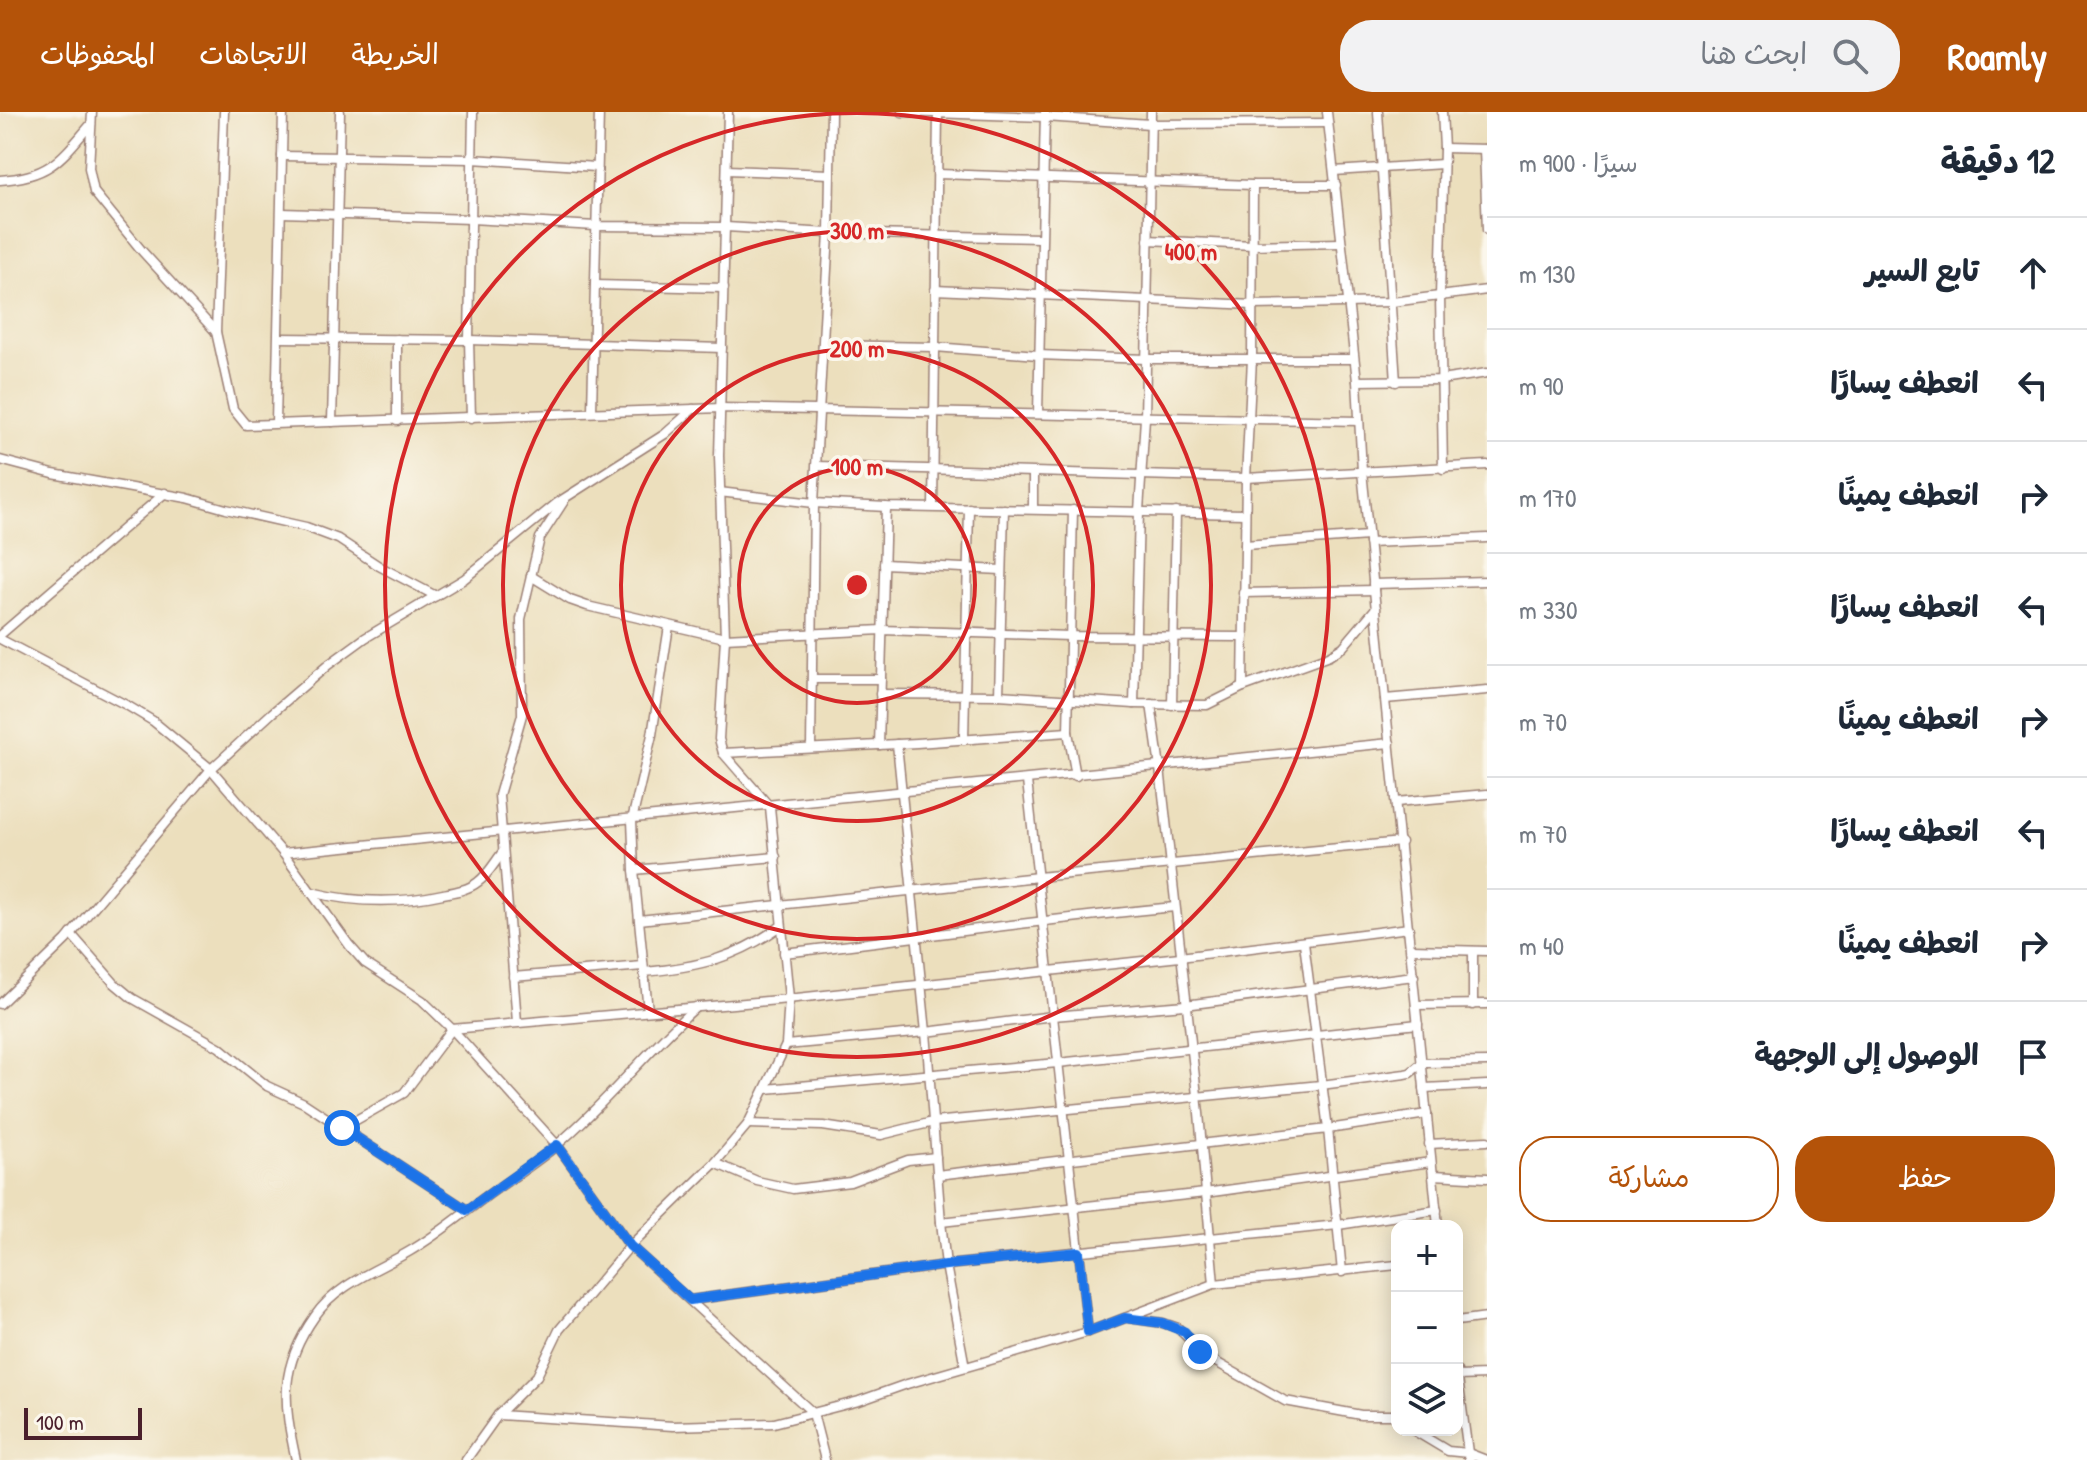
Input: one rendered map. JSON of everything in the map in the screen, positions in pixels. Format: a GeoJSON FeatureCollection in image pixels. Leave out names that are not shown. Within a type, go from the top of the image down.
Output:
{"type":"FeatureCollection","features":[{"type":"Feature","properties":{"kind":"street"},"geometry":{"type":"LineString","coordinates":[[92,112],[89,168],[94,192],[142,251],[216,332]]}},
{"type":"Feature","properties":{"kind":"street"},"geometry":{"type":"LineString","coordinates":[[224,112],[216,332],[233,409],[246,425],[721,408],[1359,421]]}},
{"type":"Feature","properties":{"kind":"street"},"geometry":{"type":"LineString","coordinates":[[276,423],[283,112]]}},
{"type":"Feature","properties":{"kind":"street"},"geometry":{"type":"LineString","coordinates":[[332,422],[340,112]]}},
{"type":"Feature","properties":{"kind":"street"},"geometry":{"type":"LineString","coordinates":[[471,418],[469,340],[473,112]]}},
{"type":"Feature","properties":{"kind":"street"},"geometry":{"type":"LineString","coordinates":[[592,411],[599,112]]}},
{"type":"Feature","properties":{"kind":"street"},"geometry":{"type":"LineString","coordinates":[[466,1460],[498,1415],[537,1376],[559,1330],[630,1246],[715,1163],[748,1124],[786,1045],[789,998],[770,807],[723,753],[719,731],[725,638],[719,492],[728,112]]}},
{"type":"Feature","properties":{"kind":"street"},"geometry":{"type":"LineString","coordinates":[[811,747],[814,503],[829,233],[831,112]]}},
{"type":"Feature","properties":{"kind":"street"},"geometry":{"type":"LineString","coordinates":[[902,112],[1045,114],[1150,124],[1328,123]]}},
{"type":"Feature","properties":{"kind":"street"},"geometry":{"type":"LineString","coordinates":[[933,507],[938,112]]}},
{"type":"Feature","properties":{"kind":"street"},"geometry":{"type":"LineString","coordinates":[[1134,704],[1139,511],[1145,418],[1151,112]]}},
{"type":"Feature","properties":{"kind":"street"},"geometry":{"type":"LineString","coordinates":[[1327,112],[1357,381],[1362,471],[1438,1220]]}},
{"type":"Feature","properties":{"kind":"street"},"geometry":{"type":"LineString","coordinates":[[1378,112],[1396,382]]}},
{"type":"Feature","properties":{"kind":"street"},"geometry":{"type":"LineString","coordinates":[[1442,112],[1440,296],[1443,469]]}},
{"type":"Feature","properties":{"kind":"street"},"geometry":{"type":"LineString","coordinates":[[1038,413],[1045,114]]}},
{"type":"Feature","properties":{"kind":"street"},"geometry":{"type":"LineString","coordinates":[[0,180],[15,179],[53,166],[92,123]]}},
{"type":"Feature","properties":{"kind":"street"},"geometry":{"type":"LineString","coordinates":[[1444,148],[1486,149],[1487,230]]}},
{"type":"Feature","properties":{"kind":"street"},"geometry":{"type":"LineString","coordinates":[[282,156],[472,159],[596,167]]}},
{"type":"Feature","properties":{"kind":"street"},"geometry":{"type":"LineString","coordinates":[[1334,171],[1443,164]]}},
{"type":"Feature","properties":{"kind":"street"},"geometry":{"type":"LineString","coordinates":[[727,170],[830,174]]}},
{"type":"Feature","properties":{"kind":"street"},"geometry":{"type":"LineString","coordinates":[[938,174],[1336,185]]}},
{"type":"Feature","properties":{"kind":"street"},"geometry":{"type":"LineString","coordinates":[[1243,687],[1245,514],[1252,359],[1253,185]]}},
{"type":"Feature","properties":{"kind":"street"},"geometry":{"type":"LineString","coordinates":[[282,213],[596,226],[726,227],[1040,238]]}},
{"type":"Feature","properties":{"kind":"street"},"geometry":{"type":"LineString","coordinates":[[1148,240],[1253,245],[1341,243]]}},
{"type":"Feature","properties":{"kind":"street"},"geometry":{"type":"LineString","coordinates":[[595,285],[724,288]]}},
{"type":"Feature","properties":{"kind":"street"},"geometry":{"type":"LineString","coordinates":[[935,290],[1253,305],[1392,302],[1487,290]]}},
{"type":"Feature","properties":{"kind":"street"},"geometry":{"type":"LineString","coordinates":[[279,338],[722,348]]}},
{"type":"Feature","properties":{"kind":"street"},"geometry":{"type":"LineString","coordinates":[[397,339],[397,421]]}},
{"type":"Feature","properties":{"kind":"street"},"geometry":{"type":"LineString","coordinates":[[823,345],[935,347],[1146,359],[1354,359]]}},
{"type":"Feature","properties":{"kind":"street"},"geometry":{"type":"LineString","coordinates":[[1357,381],[1441,380],[1487,373]]}},
{"type":"Feature","properties":{"kind":"street"},"geometry":{"type":"LineString","coordinates":[[0,1004],[71,934],[211,769],[328,665],[365,638],[464,579],[521,530],[665,434],[693,409]]}},
{"type":"Feature","properties":{"kind":"street"},"geometry":{"type":"LineString","coordinates":[[0,460],[53,474],[165,493],[306,527],[338,539],[379,566],[436,596]]}},
{"type":"Feature","properties":{"kind":"street"},"geometry":{"type":"LineString","coordinates":[[817,466],[1246,478],[1487,465]]}},
{"type":"Feature","properties":{"kind":"street"},"geometry":{"type":"LineString","coordinates":[[1033,473],[1033,509]]}},
{"type":"Feature","properties":{"kind":"street"},"geometry":{"type":"LineString","coordinates":[[719,492],[814,503],[886,507],[1245,514]]}},
{"type":"Feature","properties":{"kind":"street"},"geometry":{"type":"LineString","coordinates":[[165,493],[0,637],[153,721],[211,769],[283,853],[365,963],[422,1000],[452,1029],[557,1145],[630,1246],[813,1413],[825,1460]]}},
{"type":"Feature","properties":{"kind":"street"},"geometry":{"type":"LineString","coordinates":[[517,1022],[499,795],[522,715],[521,619],[540,538],[568,496]]}},
{"type":"Feature","properties":{"kind":"street"},"geometry":{"type":"LineString","coordinates":[[879,745],[886,507]]}},
{"type":"Feature","properties":{"kind":"street"},"geometry":{"type":"LineString","coordinates":[[964,740],[969,508]]}},
{"type":"Feature","properties":{"kind":"street"},"geometry":{"type":"LineString","coordinates":[[999,695],[1004,509]]}},
{"type":"Feature","properties":{"kind":"street"},"geometry":{"type":"LineString","coordinates":[[1073,510],[1068,732],[1076,776]]}},
{"type":"Feature","properties":{"kind":"street"},"geometry":{"type":"LineString","coordinates":[[1172,705],[1176,512]]}},
{"type":"Feature","properties":{"kind":"street"},"geometry":{"type":"LineString","coordinates":[[1245,545],[1369,539],[1487,538]]}},
{"type":"Feature","properties":{"kind":"street"},"geometry":{"type":"LineString","coordinates":[[884,564],[1001,570]]}},
{"type":"Feature","properties":{"kind":"street"},"geometry":{"type":"LineString","coordinates":[[531,576],[570,600],[587,606],[725,638],[882,630],[1244,637]]}},
{"type":"Feature","properties":{"kind":"street"},"geometry":{"type":"LineString","coordinates":[[1243,593],[1487,581]]}},
{"type":"Feature","properties":{"kind":"street"},"geometry":{"type":"LineString","coordinates":[[880,694],[999,695],[1134,704],[1207,705],[1243,687],[1329,656],[1343,647],[1376,608]]}},
{"type":"Feature","properties":{"kind":"street"},"geometry":{"type":"LineString","coordinates":[[648,1011],[632,820],[652,735],[669,626]]}},
{"type":"Feature","properties":{"kind":"street"},"geometry":{"type":"LineString","coordinates":[[812,679],[881,679]]}},
{"type":"Feature","properties":{"kind":"street"},"geometry":{"type":"LineString","coordinates":[[1385,699],[1487,690]]}},
{"type":"Feature","properties":{"kind":"street"},"geometry":{"type":"LineString","coordinates":[[1151,704],[1196,1095],[1214,1284]]}},
{"type":"Feature","properties":{"kind":"street"},"geometry":{"type":"LineString","coordinates":[[723,753],[1068,732]]}},
{"type":"Feature","properties":{"kind":"street"},"geometry":{"type":"LineString","coordinates":[[283,853],[1390,743]]}},
{"type":"Feature","properties":{"kind":"street"},"geometry":{"type":"LineString","coordinates":[[897,744],[922,984],[941,1222],[965,1367]]}},
{"type":"Feature","properties":{"kind":"street"},"geometry":{"type":"LineString","coordinates":[[1027,781],[1088,1332]]}},
{"type":"Feature","properties":{"kind":"street"},"geometry":{"type":"LineString","coordinates":[[1396,802],[1487,794]]}},
{"type":"Feature","properties":{"kind":"street"},"geometry":{"type":"LineString","coordinates":[[639,920],[1401,842]]}},
{"type":"Feature","properties":{"kind":"street"},"geometry":{"type":"LineString","coordinates":[[311,892],[351,900],[391,902],[419,899],[477,883],[502,852]]}},
{"type":"Feature","properties":{"kind":"street"},"geometry":{"type":"LineString","coordinates":[[634,870],[776,857]]}},
{"type":"Feature","properties":{"kind":"street"},"geometry":{"type":"LineString","coordinates":[[784,953],[917,938],[1043,919],[1175,907]]}},
{"type":"Feature","properties":{"kind":"street"},"geometry":{"type":"LineString","coordinates":[[513,977],[678,968],[735,954],[781,926]]}},
{"type":"Feature","properties":{"kind":"street"},"geometry":{"type":"LineString","coordinates":[[342,1128],[404,1093],[452,1029],[1180,957],[1409,928]]}},
{"type":"Feature","properties":{"kind":"street"},"geometry":{"type":"LineString","coordinates":[[71,934],[114,983],[132,998],[219,1047],[267,1086],[304,1103],[467,1210]]}},
{"type":"Feature","properties":{"kind":"street"},"geometry":{"type":"LineString","coordinates":[[1304,943],[1328,1129],[1342,1272]]}},
{"type":"Feature","properties":{"kind":"street"},"geometry":{"type":"LineString","coordinates":[[1412,949],[1487,951]]}},
{"type":"Feature","properties":{"kind":"street"},"geometry":{"type":"LineString","coordinates":[[1473,951],[1473,1005]]}},
{"type":"Feature","properties":{"kind":"street"},"geometry":{"type":"LineString","coordinates":[[786,1045],[1185,1005],[1414,976]]}},
{"type":"Feature","properties":{"kind":"street"},"geometry":{"type":"LineString","coordinates":[[1416,1005],[1487,1004]]}},
{"type":"Feature","properties":{"kind":"street"},"geometry":{"type":"LineString","coordinates":[[296,1460],[286,1416],[286,1378],[292,1355],[327,1301],[410,1251],[557,1145],[613,1093],[645,1055],[696,1007]]}},
{"type":"Feature","properties":{"kind":"street"},"geometry":{"type":"LineString","coordinates":[[766,1089],[930,1076],[1418,1024]]}},
{"type":"Feature","properties":{"kind":"street"},"geometry":{"type":"LineString","coordinates":[[748,1124],[823,1126],[881,1135],[933,1122],[1321,1085],[1410,1073],[1422,1063],[1487,1062]]}},
{"type":"Feature","properties":{"kind":"street"},"geometry":{"type":"LineString","coordinates":[[1424,1088],[1487,1085]]}},
{"type":"Feature","properties":{"kind":"street"},"geometry":{"type":"LineString","coordinates":[[937,1175],[1328,1129],[1427,1114]]}},
{"type":"Feature","properties":{"kind":"street"},"geometry":{"type":"LineString","coordinates":[[1429,1144],[1487,1141]]}},
{"type":"Feature","properties":{"kind":"street"},"geometry":{"type":"LineString","coordinates":[[715,1163],[765,1183],[793,1189],[850,1182],[908,1160],[936,1157]]}},
{"type":"Feature","properties":{"kind":"street"},"geometry":{"type":"LineString","coordinates":[[941,1222],[1073,1205],[1205,1193],[1431,1162]]}},
{"type":"Feature","properties":{"kind":"street"},"geometry":{"type":"LineString","coordinates":[[1434,1175],[1487,1178]]}},
{"type":"Feature","properties":{"kind":"street"},"geometry":{"type":"LineString","coordinates":[[690,1300],[946,1265],[1338,1225],[1437,1210]]}},
{"type":"Feature","properties":{"kind":"street"},"geometry":{"type":"LineString","coordinates":[[498,1415],[673,1426],[774,1423],[859,1401],[1088,1332],[1214,1284],[1391,1266]]}},
{"type":"Feature","properties":{"kind":"street"},"geometry":{"type":"LineString","coordinates":[[1463,1320],[1486,1316]]}},
{"type":"Feature","properties":{"kind":"street"},"geometry":{"type":"LineString","coordinates":[[1125,1318],[1178,1328],[1207,1357],[1285,1401],[1361,1415],[1391,1415]]}},
{"type":"Feature","properties":{"kind":"street"},"geometry":{"type":"LineString","coordinates":[[1463,1374],[1487,1375]]}},
{"type":"Feature","properties":{"kind":"street"},"geometry":{"type":"LineString","coordinates":[[1463,1419],[1468,1457]]}},
{"type":"Feature","properties":{"kind":"street"},"geometry":{"type":"LineString","coordinates":[[1423,1436],[1448,1451],[1486,1460]]}},
{"type":"Feature","properties":{"kind":"route"},"geometry":{"type":"LineString","coordinates":[[342,1128],[467,1210],[557,1145],[630,1246],[690,1300],[946,1265],[1079,1252],[1088,1332],[1125,1318],[1163,1323],[1185,1332],[1200,1352]]}}]}
